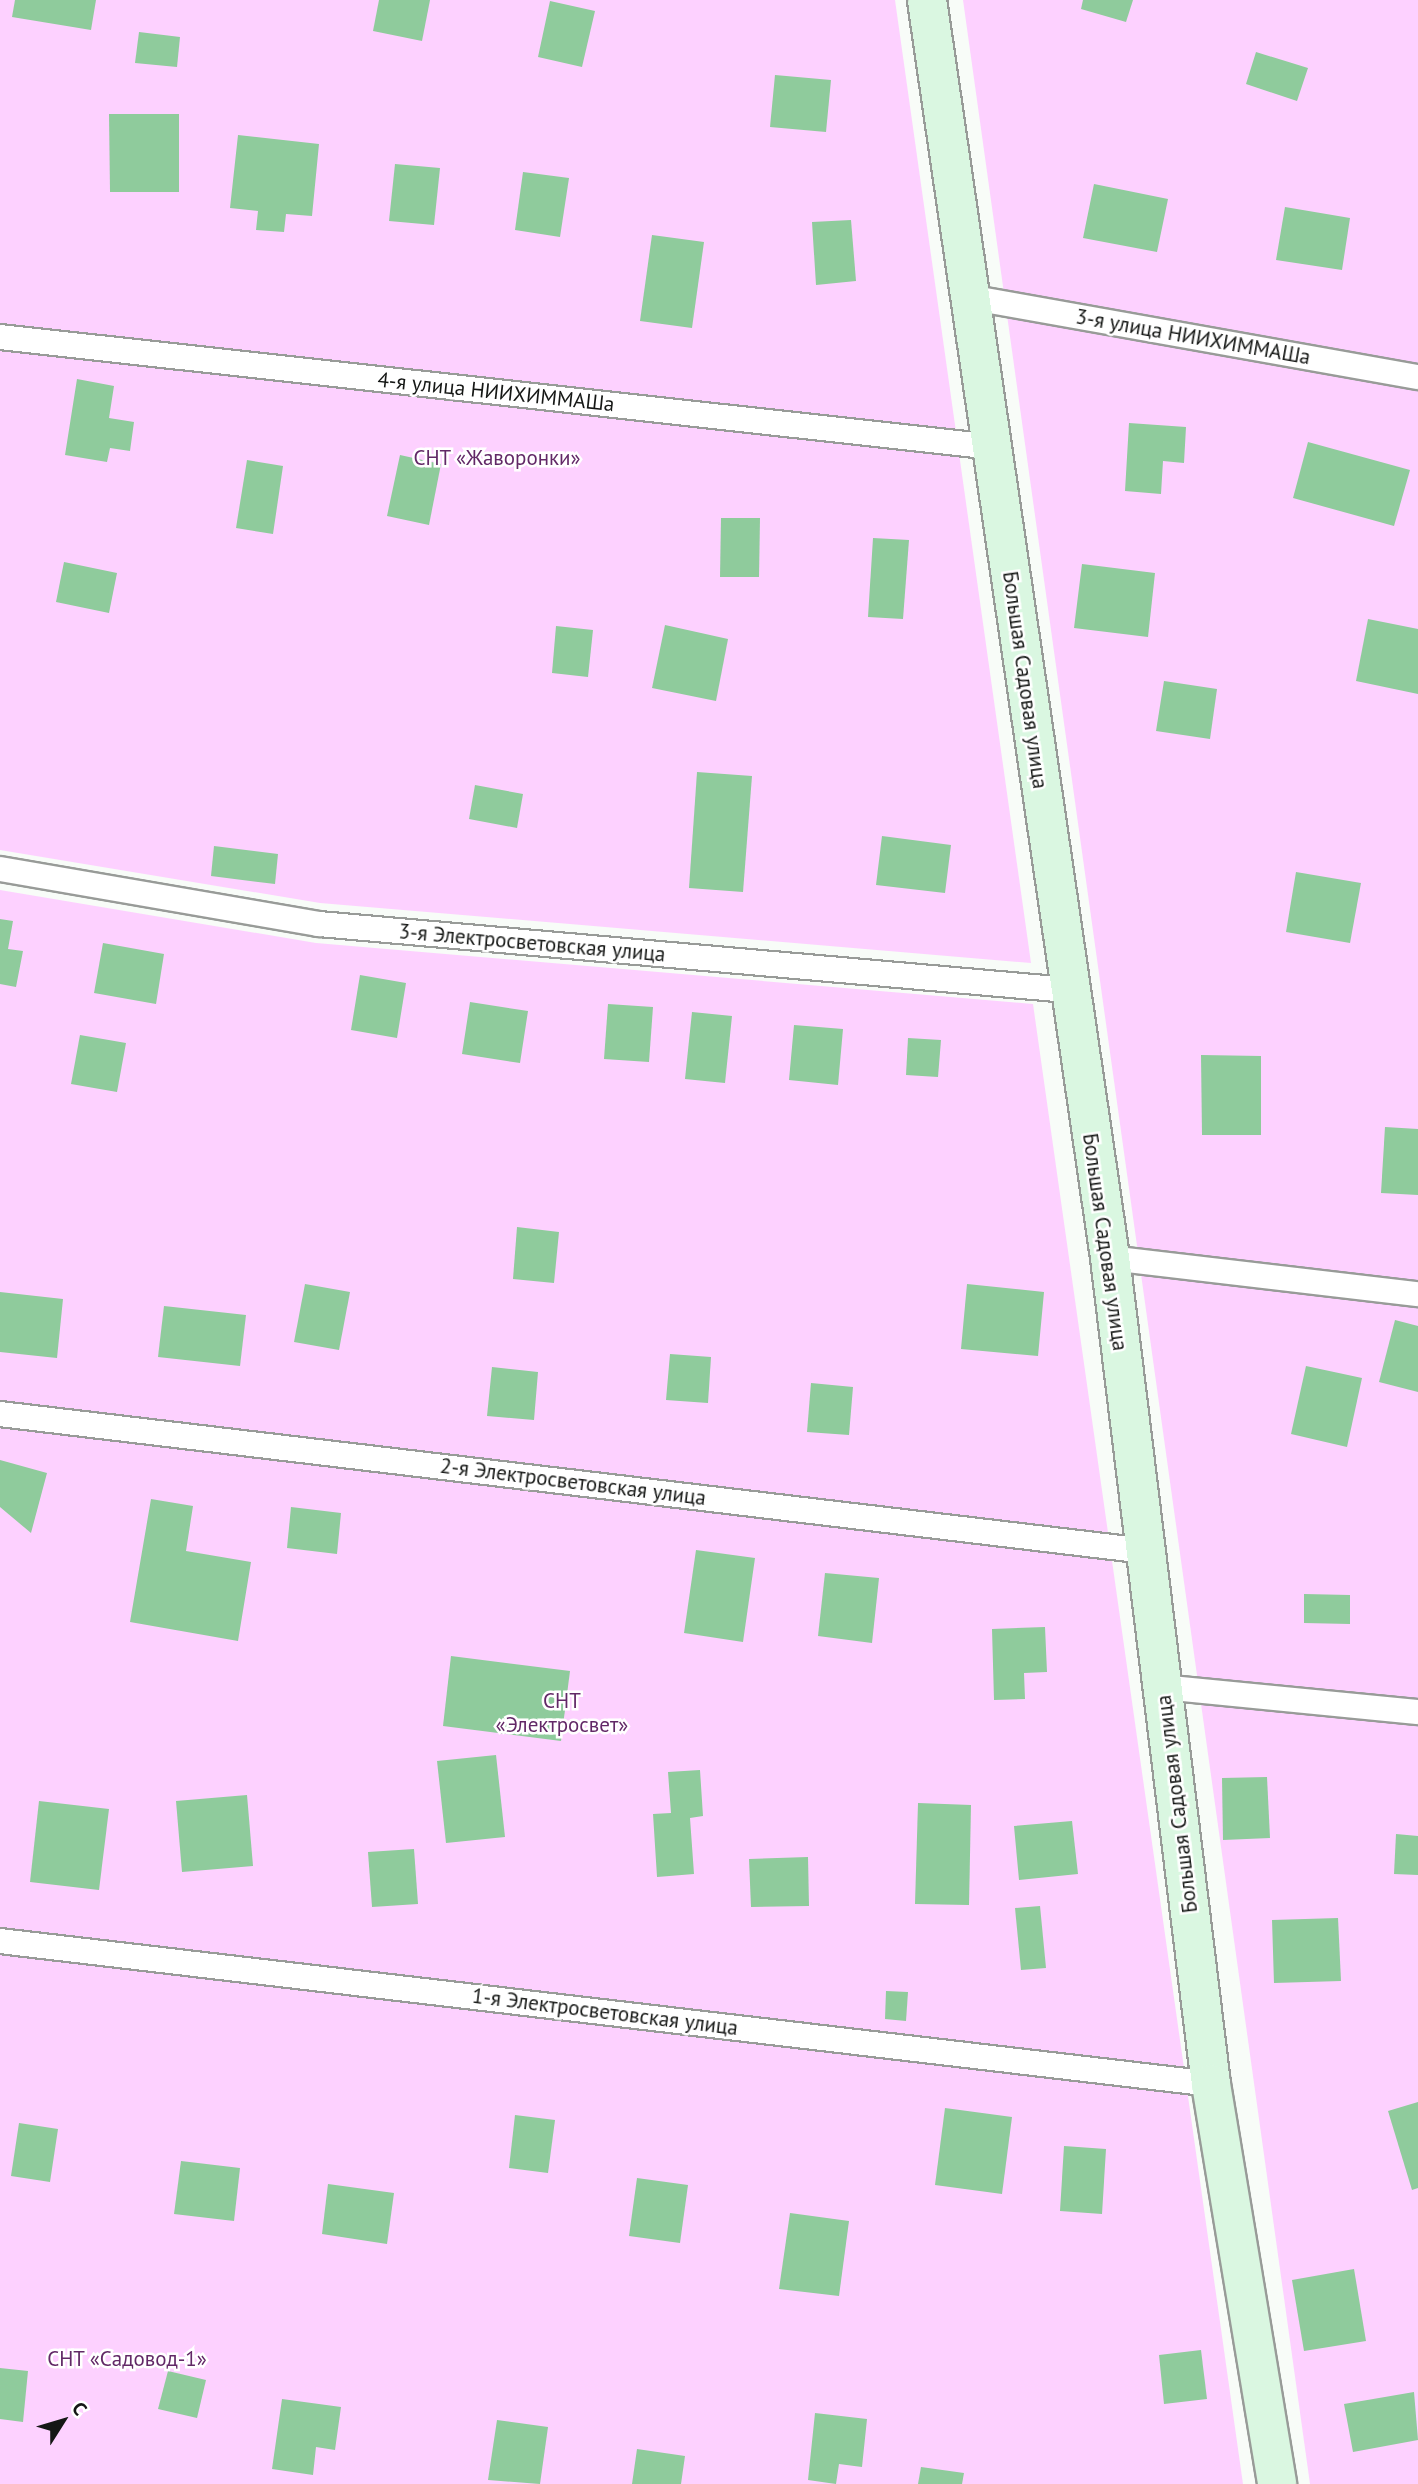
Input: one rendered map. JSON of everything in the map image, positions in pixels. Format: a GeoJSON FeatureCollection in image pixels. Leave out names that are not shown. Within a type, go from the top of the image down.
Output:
{"type":"FeatureCollection","features":[{"type":"Feature","properties":{"kind":"street","name":"Большая Садовая улица"},"geometry":{"type":"LineString","coordinates":[[927,0],[968,297],[993,447],[1068,990],[1110,1258],[1211,2084],[1277,2484]]}},
{"type":"Feature","properties":{"kind":"lane","name":"3-я улица НИИХИММАШа"},"geometry":{"type":"LineString","coordinates":[[968,297],[1418,377]]}},
{"type":"Feature","properties":{"kind":"lane","name":"4-я улица НИИХИММАШа"},"geometry":{"type":"LineString","coordinates":[[0,337],[993,447]]}},
{"type":"Feature","properties":{"kind":"lane","name":"3-я Электросветовская улица"},"geometry":{"type":"LineString","coordinates":[[0,869],[319,924],[1068,990]]}},
{"type":"Feature","properties":{"kind":"lane"},"geometry":{"type":"LineString","coordinates":[[1110,1258],[1418,1294]]}},
{"type":"Feature","properties":{"kind":"lane","name":"2-я Электросветовская улица"},"geometry":{"type":"LineString","coordinates":[[0,1414],[1146,1551]]}},
{"type":"Feature","properties":{"kind":"lane"},"geometry":{"type":"LineString","coordinates":[[1162,1687],[1418,1712]]}},
{"type":"Feature","properties":{"kind":"lane","name":"1-я Электросветовская улица"},"geometry":{"type":"LineString","coordinates":[[0,1941],[1211,2084]]}},
{"type":"Feature","properties":{"kind":"green space","name":"СНТ «Жаворонки»"},"geometry":{"type":"Polygon","coordinates":[[[0,0],[895,0],[1031,963],[320,903],[0,850],[0,0]]]}},
{"type":"Feature","properties":{"kind":"green space"},"geometry":{"type":"Polygon","coordinates":[[[963,0],[1418,0],[1418,2484],[1310,2484],[963,0]]]}},
{"type":"Feature","properties":{"kind":"green space","name":"СНТ «Электросвет»"},"geometry":{"type":"Polygon","coordinates":[[[0,890],[316,943],[1033,1004],[1243,2484],[0,2484],[0,890]]]}},
{"type":"Feature","properties":{"kind":"building"},"geometry":{"type":"Polygon","coordinates":[[[15,0],[96,0],[91,30],[12,17],[15,0]]]}},
{"type":"Feature","properties":{"kind":"building"},"geometry":{"type":"Polygon","coordinates":[[[379,0],[430,0],[422,41],[373,31],[379,0]]]}},
{"type":"Feature","properties":{"kind":"building"},"geometry":{"type":"Polygon","coordinates":[[[1083,0],[1133,0],[1126,22],[1081,9],[1083,0]]]}},
{"type":"Feature","properties":{"kind":"building"},"geometry":{"type":"Polygon","coordinates":[[[550,1],[595,11],[582,67],[538,57],[550,1]]]}},
{"type":"Feature","properties":{"kind":"building"},"geometry":{"type":"Polygon","coordinates":[[[139,32],[180,37],[177,67],[135,63],[139,32]]]}},
{"type":"Feature","properties":{"kind":"building"},"geometry":{"type":"Polygon","coordinates":[[[1256,52],[1308,68],[1297,101],[1246,84],[1256,52]]]}},
{"type":"Feature","properties":{"kind":"building"},"geometry":{"type":"Polygon","coordinates":[[[775,75],[831,80],[826,132],[770,127],[775,75]]]}},
{"type":"Feature","properties":{"kind":"building"},"geometry":{"type":"Polygon","coordinates":[[[109,114],[179,114],[179,192],[110,192],[109,114]]]}},
{"type":"Feature","properties":{"kind":"building"},"geometry":{"type":"Polygon","coordinates":[[[238,135],[319,144],[312,216],[286,214],[284,232],[256,230],[258,211],[230,208],[238,135]]]}},
{"type":"Feature","properties":{"kind":"building"},"geometry":{"type":"Polygon","coordinates":[[[395,164],[440,168],[434,225],[389,221],[395,164]]]}},
{"type":"Feature","properties":{"kind":"building"},"geometry":{"type":"Polygon","coordinates":[[[523,172],[569,178],[560,237],[515,230],[523,172]]]}},
{"type":"Feature","properties":{"kind":"building"},"geometry":{"type":"Polygon","coordinates":[[[1094,184],[1168,199],[1157,252],[1083,238],[1094,184]]]}},
{"type":"Feature","properties":{"kind":"building"},"geometry":{"type":"Polygon","coordinates":[[[1285,207],[1350,218],[1342,270],[1276,260],[1285,207]]]}},
{"type":"Feature","properties":{"kind":"building"},"geometry":{"type":"Polygon","coordinates":[[[851,220],[856,281],[816,285],[812,222],[851,220]]]}},
{"type":"Feature","properties":{"kind":"building"},"geometry":{"type":"Polygon","coordinates":[[[652,235],[704,242],[692,328],[640,321],[652,235]]]}},
{"type":"Feature","properties":{"kind":"building"},"geometry":{"type":"Polygon","coordinates":[[[77,379],[114,386],[109,418],[134,422],[130,451],[110,448],[107,462],[65,455],[77,379]]]}},
{"type":"Feature","properties":{"kind":"building"},"geometry":{"type":"Polygon","coordinates":[[[1129,423],[1186,427],[1184,463],[1163,461],[1161,494],[1125,491],[1129,423]]]}},
{"type":"Feature","properties":{"kind":"building"},"geometry":{"type":"Polygon","coordinates":[[[1308,442],[1410,470],[1394,526],[1293,498],[1308,442]]]}},
{"type":"Feature","properties":{"kind":"building"},"geometry":{"type":"Polygon","coordinates":[[[400,455],[441,464],[429,525],[387,516],[400,455]]]}},
{"type":"Feature","properties":{"kind":"building"},"geometry":{"type":"Polygon","coordinates":[[[247,460],[283,466],[273,534],[236,528],[247,460]]]}},
{"type":"Feature","properties":{"kind":"building"},"geometry":{"type":"Polygon","coordinates":[[[721,518],[760,518],[759,577],[720,577],[721,518]]]}},
{"type":"Feature","properties":{"kind":"building"},"geometry":{"type":"Polygon","coordinates":[[[873,538],[909,540],[903,619],[868,617],[873,538]]]}},
{"type":"Feature","properties":{"kind":"building"},"geometry":{"type":"Polygon","coordinates":[[[64,562],[117,573],[109,613],[56,602],[64,562]]]}},
{"type":"Feature","properties":{"kind":"building"},"geometry":{"type":"Polygon","coordinates":[[[1082,564],[1155,573],[1148,637],[1074,628],[1082,564]]]}},
{"type":"Feature","properties":{"kind":"building"},"geometry":{"type":"Polygon","coordinates":[[[1368,619],[1418,629],[1418,694],[1356,681],[1368,619]]]}},
{"type":"Feature","properties":{"kind":"building"},"geometry":{"type":"Polygon","coordinates":[[[665,625],[728,639],[716,701],[652,688],[665,625]]]}},
{"type":"Feature","properties":{"kind":"building"},"geometry":{"type":"Polygon","coordinates":[[[556,626],[593,630],[588,677],[552,673],[556,626]]]}},
{"type":"Feature","properties":{"kind":"building"},"geometry":{"type":"Polygon","coordinates":[[[1164,681],[1217,689],[1210,739],[1156,731],[1164,681]]]}},
{"type":"Feature","properties":{"kind":"building"},"geometry":{"type":"Polygon","coordinates":[[[697,772],[752,776],[743,892],[689,888],[697,772]]]}},
{"type":"Feature","properties":{"kind":"building"},"geometry":{"type":"Polygon","coordinates":[[[475,785],[523,794],[517,828],[469,819],[475,785]]]}},
{"type":"Feature","properties":{"kind":"building"},"geometry":{"type":"Polygon","coordinates":[[[882,836],[951,845],[945,893],[876,885],[882,836]]]}},
{"type":"Feature","properties":{"kind":"building"},"geometry":{"type":"Polygon","coordinates":[[[214,846],[278,854],[275,884],[211,876],[214,846]]]}},
{"type":"Feature","properties":{"kind":"building"},"geometry":{"type":"Polygon","coordinates":[[[1296,872],[1361,883],[1350,943],[1286,932],[1296,872]]]}},
{"type":"Feature","properties":{"kind":"building"},"geometry":{"type":"Polygon","coordinates":[[[0,919],[13,921],[8,949],[23,951],[16,987],[0,984],[0,919]]]}},
{"type":"Feature","properties":{"kind":"building"},"geometry":{"type":"Polygon","coordinates":[[[103,943],[164,954],[156,1004],[94,993],[103,943]]]}},
{"type":"Feature","properties":{"kind":"building"},"geometry":{"type":"Polygon","coordinates":[[[360,975],[406,983],[397,1038],[351,1030],[360,975]]]}},
{"type":"Feature","properties":{"kind":"building"},"geometry":{"type":"Polygon","coordinates":[[[470,1002],[528,1011],[520,1063],[462,1054],[470,1002]]]}},
{"type":"Feature","properties":{"kind":"building"},"geometry":{"type":"Polygon","coordinates":[[[608,1004],[653,1007],[649,1062],[604,1059],[608,1004]]]}},
{"type":"Feature","properties":{"kind":"building"},"geometry":{"type":"Polygon","coordinates":[[[692,1012],[732,1016],[725,1083],[685,1079],[692,1012]]]}},
{"type":"Feature","properties":{"kind":"building"},"geometry":{"type":"Polygon","coordinates":[[[794,1025],[843,1029],[838,1085],[789,1080],[794,1025]]]}},
{"type":"Feature","properties":{"kind":"building"},"geometry":{"type":"Polygon","coordinates":[[[80,1035],[126,1043],[117,1092],[71,1084],[80,1035]]]}},
{"type":"Feature","properties":{"kind":"building"},"geometry":{"type":"Polygon","coordinates":[[[908,1038],[941,1040],[938,1077],[906,1075],[908,1038]]]}},
{"type":"Feature","properties":{"kind":"building"},"geometry":{"type":"Polygon","coordinates":[[[1201,1055],[1261,1056],[1261,1135],[1202,1135],[1201,1055]]]}},
{"type":"Feature","properties":{"kind":"building"},"geometry":{"type":"Polygon","coordinates":[[[1385,1127],[1418,1129],[1418,1195],[1381,1193],[1385,1127]]]}},
{"type":"Feature","properties":{"kind":"building"},"geometry":{"type":"Polygon","coordinates":[[[517,1227],[559,1232],[554,1283],[513,1279],[517,1227]]]}},
{"type":"Feature","properties":{"kind":"building"},"geometry":{"type":"Polygon","coordinates":[[[305,1284],[350,1292],[339,1350],[294,1342],[305,1284]]]}},
{"type":"Feature","properties":{"kind":"building"},"geometry":{"type":"Polygon","coordinates":[[[967,1284],[1044,1292],[1038,1356],[961,1349],[967,1284]]]}},
{"type":"Feature","properties":{"kind":"building"},"geometry":{"type":"Polygon","coordinates":[[[0,1292],[63,1299],[57,1358],[0,1352],[0,1292]]]}},
{"type":"Feature","properties":{"kind":"building"},"geometry":{"type":"Polygon","coordinates":[[[164,1306],[246,1315],[240,1366],[158,1357],[164,1306]]]}},
{"type":"Feature","properties":{"kind":"building"},"geometry":{"type":"Polygon","coordinates":[[[1395,1320],[1418,1326],[1418,1392],[1379,1382],[1395,1320]]]}},
{"type":"Feature","properties":{"kind":"building"},"geometry":{"type":"Polygon","coordinates":[[[670,1354],[711,1357],[708,1403],[666,1400],[670,1354]]]}},
{"type":"Feature","properties":{"kind":"building"},"geometry":{"type":"Polygon","coordinates":[[[1306,1366],[1362,1378],[1347,1447],[1291,1434],[1306,1366]]]}},
{"type":"Feature","properties":{"kind":"building"},"geometry":{"type":"Polygon","coordinates":[[[492,1367],[538,1372],[534,1420],[487,1416],[492,1367]]]}},
{"type":"Feature","properties":{"kind":"building"},"geometry":{"type":"Polygon","coordinates":[[[811,1383],[853,1387],[849,1435],[807,1432],[811,1383]]]}},
{"type":"Feature","properties":{"kind":"building"},"geometry":{"type":"Polygon","coordinates":[[[0,1460],[47,1473],[31,1533],[0,1507],[0,1460]]]}},
{"type":"Feature","properties":{"kind":"building"},"geometry":{"type":"Polygon","coordinates":[[[151,1499],[193,1506],[186,1551],[251,1562],[238,1641],[130,1622],[151,1499]]]}},
{"type":"Feature","properties":{"kind":"building"},"geometry":{"type":"Polygon","coordinates":[[[291,1507],[341,1513],[337,1554],[287,1548],[291,1507]]]}},
{"type":"Feature","properties":{"kind":"building"},"geometry":{"type":"Polygon","coordinates":[[[696,1550],[755,1558],[743,1642],[684,1633],[696,1550]]]}},
{"type":"Feature","properties":{"kind":"building"},"geometry":{"type":"Polygon","coordinates":[[[825,1573],[879,1578],[872,1643],[818,1636],[825,1573]]]}},
{"type":"Feature","properties":{"kind":"building"},"geometry":{"type":"Polygon","coordinates":[[[1304,1594],[1350,1595],[1350,1624],[1304,1623],[1304,1594]]]}},
{"type":"Feature","properties":{"kind":"building"},"geometry":{"type":"Polygon","coordinates":[[[1045,1627],[1047,1672],[1024,1673],[1025,1699],[994,1700],[992,1629],[1045,1627]]]}},
{"type":"Feature","properties":{"kind":"building"},"geometry":{"type":"Polygon","coordinates":[[[451,1656],[570,1671],[561,1741],[443,1726],[451,1656]]]}},
{"type":"Feature","properties":{"kind":"building"},"geometry":{"type":"Polygon","coordinates":[[[496,1755],[505,1837],[446,1843],[437,1761],[496,1755]]]}},
{"type":"Feature","properties":{"kind":"building"},"geometry":{"type":"Polygon","coordinates":[[[700,1770],[703,1816],[690,1818],[694,1874],[657,1877],[653,1814],[671,1813],[668,1772],[700,1770]]]}},
{"type":"Feature","properties":{"kind":"building"},"geometry":{"type":"Polygon","coordinates":[[[1267,1777],[1270,1838],[1223,1840],[1222,1778],[1267,1777]]]}},
{"type":"Feature","properties":{"kind":"building"},"geometry":{"type":"Polygon","coordinates":[[[247,1795],[253,1866],[182,1872],[176,1801],[247,1795]]]}},
{"type":"Feature","properties":{"kind":"building"},"geometry":{"type":"Polygon","coordinates":[[[39,1801],[109,1809],[99,1890],[30,1882],[39,1801]]]}},
{"type":"Feature","properties":{"kind":"building"},"geometry":{"type":"Polygon","coordinates":[[[918,1803],[971,1805],[969,1905],[915,1904],[918,1803]]]}},
{"type":"Feature","properties":{"kind":"building"},"geometry":{"type":"Polygon","coordinates":[[[1072,1821],[1078,1874],[1019,1880],[1014,1826],[1072,1821]]]}},
{"type":"Feature","properties":{"kind":"building"},"geometry":{"type":"Polygon","coordinates":[[[1396,1834],[1418,1836],[1418,1875],[1394,1874],[1396,1834]]]}},
{"type":"Feature","properties":{"kind":"building"},"geometry":{"type":"Polygon","coordinates":[[[414,1849],[418,1904],[372,1907],[368,1852],[414,1849]]]}},
{"type":"Feature","properties":{"kind":"building"},"geometry":{"type":"Polygon","coordinates":[[[808,1857],[809,1906],[751,1907],[749,1859],[808,1857]]]}},
{"type":"Feature","properties":{"kind":"building"},"geometry":{"type":"Polygon","coordinates":[[[1040,1906],[1046,1968],[1021,1970],[1015,1908],[1040,1906]]]}},
{"type":"Feature","properties":{"kind":"building"},"geometry":{"type":"Polygon","coordinates":[[[1338,1918],[1341,1981],[1274,1983],[1272,1920],[1338,1918]]]}},
{"type":"Feature","properties":{"kind":"building"},"geometry":{"type":"Polygon","coordinates":[[[886,1991],[908,1992],[906,2021],[885,2019],[886,1991]]]}},
{"type":"Feature","properties":{"kind":"building"},"geometry":{"type":"Polygon","coordinates":[[[1418,2102],[1418,2188],[1412,2190],[1388,2111],[1418,2102]]]}},
{"type":"Feature","properties":{"kind":"building"},"geometry":{"type":"Polygon","coordinates":[[[945,2108],[1012,2117],[1002,2194],[935,2185],[945,2108]]]}},
{"type":"Feature","properties":{"kind":"building"},"geometry":{"type":"Polygon","coordinates":[[[515,2115],[555,2120],[548,2173],[509,2168],[515,2115]]]}},
{"type":"Feature","properties":{"kind":"building"},"geometry":{"type":"Polygon","coordinates":[[[19,2123],[58,2129],[50,2182],[11,2176],[19,2123]]]}},
{"type":"Feature","properties":{"kind":"building"},"geometry":{"type":"Polygon","coordinates":[[[1064,2146],[1106,2149],[1102,2214],[1060,2211],[1064,2146]]]}},
{"type":"Feature","properties":{"kind":"building"},"geometry":{"type":"Polygon","coordinates":[[[181,2161],[240,2168],[234,2221],[174,2214],[181,2161]]]}},
{"type":"Feature","properties":{"kind":"building"},"geometry":{"type":"Polygon","coordinates":[[[637,2178],[688,2185],[680,2243],[629,2236],[637,2178]]]}},
{"type":"Feature","properties":{"kind":"building"},"geometry":{"type":"Polygon","coordinates":[[[328,2184],[394,2193],[387,2244],[322,2234],[328,2184]]]}},
{"type":"Feature","properties":{"kind":"building"},"geometry":{"type":"Polygon","coordinates":[[[790,2213],[849,2221],[839,2296],[779,2289],[790,2213]]]}},
{"type":"Feature","properties":{"kind":"building"},"geometry":{"type":"Polygon","coordinates":[[[1354,2269],[1366,2341],[1304,2351],[1292,2280],[1354,2269]]]}},
{"type":"Feature","properties":{"kind":"building"},"geometry":{"type":"Polygon","coordinates":[[[1201,2350],[1207,2399],[1164,2404],[1159,2355],[1201,2350]]]}},
{"type":"Feature","properties":{"kind":"building"},"geometry":{"type":"Polygon","coordinates":[[[0,2368],[28,2371],[23,2422],[0,2419],[0,2368]]]}},
{"type":"Feature","properties":{"kind":"building"},"geometry":{"type":"Polygon","coordinates":[[[168,2371],[206,2380],[197,2418],[158,2409],[168,2371]]]}},
{"type":"Feature","properties":{"kind":"building"},"geometry":{"type":"Polygon","coordinates":[[[1414,2392],[1418,2440],[1353,2452],[1344,2404],[1414,2392]]]}},
{"type":"Feature","properties":{"kind":"building"},"geometry":{"type":"Polygon","coordinates":[[[282,2399],[341,2407],[335,2450],[316,2447],[313,2475],[272,2469],[282,2399]]]}},
{"type":"Feature","properties":{"kind":"building"},"geometry":{"type":"Polygon","coordinates":[[[815,2413],[867,2419],[862,2467],[839,2464],[836,2484],[808,2480],[815,2413]]]}},
{"type":"Feature","properties":{"kind":"building"},"geometry":{"type":"Polygon","coordinates":[[[497,2420],[548,2427],[540,2484],[488,2480],[497,2420]]]}},
{"type":"Feature","properties":{"kind":"building"},"geometry":{"type":"Polygon","coordinates":[[[637,2449],[685,2456],[681,2484],[632,2484],[637,2449]]]}},
{"type":"Feature","properties":{"kind":"building"},"geometry":{"type":"Polygon","coordinates":[[[921,2467],[964,2473],[962,2484],[918,2484],[921,2467]]]}},
{"type":"Feature","properties":{"kind":"park label","name":"СНТ «Садовод-1»"},"geometry":{"type":"Point","coordinates":[127,2359]}}]}
